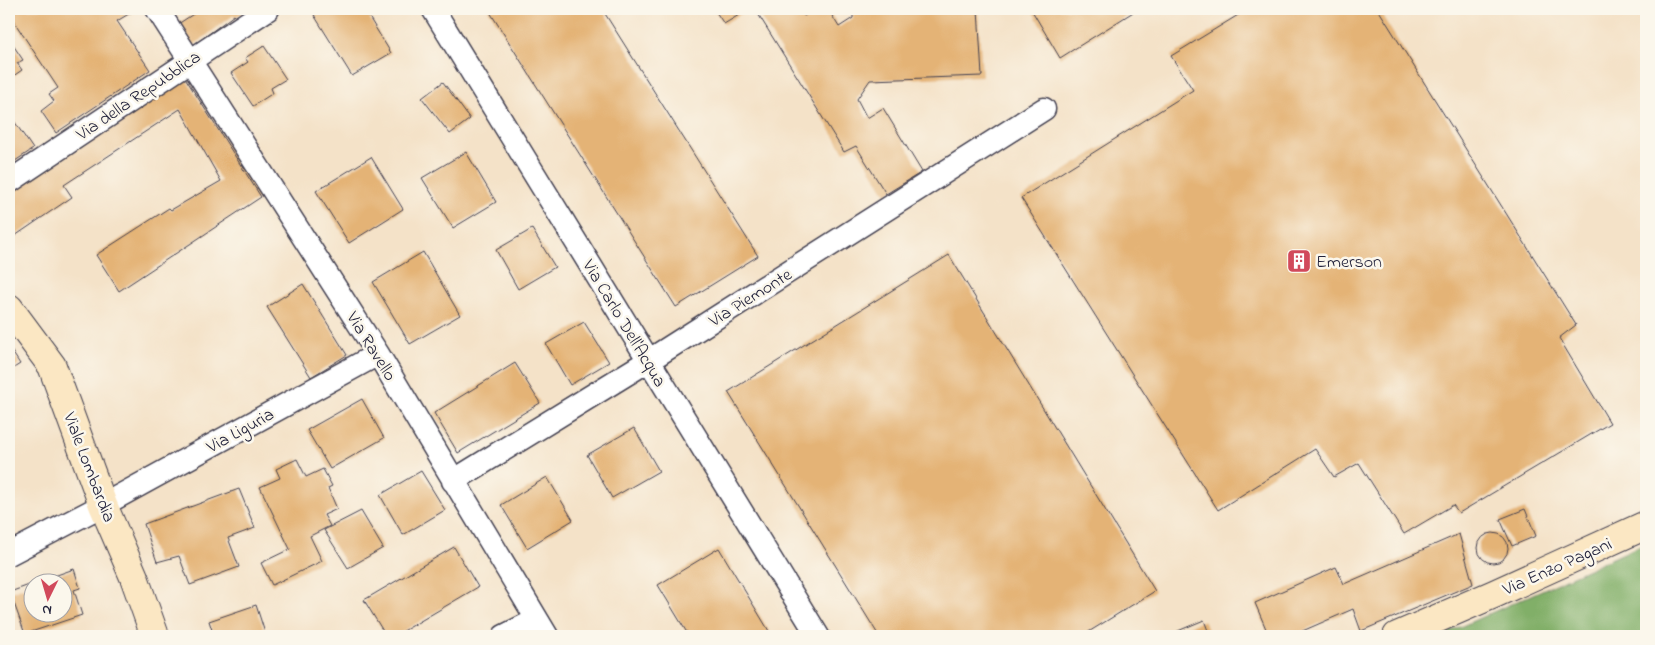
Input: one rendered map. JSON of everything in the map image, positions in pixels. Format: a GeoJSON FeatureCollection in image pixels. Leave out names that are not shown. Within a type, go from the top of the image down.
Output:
{"type":"FeatureCollection","features":[{"type":"Feature","properties":{"kind":"street","name":"Via Ravello"},"geometry":{"type":"LineString","coordinates":[[157,9],[378,354],[541,628]]}},
{"type":"Feature","properties":{"kind":"street","name":"Via della Repubblica"},"geometry":{"type":"LineString","coordinates":[[9,182],[268,9]]}},
{"type":"Feature","properties":{"kind":"street","name":"Via Carlo Dell'Acqua"},"geometry":{"type":"LineString","coordinates":[[433,9],[818,636]]}},
{"type":"Feature","properties":{"kind":"street","name":"Via Piemonte"},"geometry":{"type":"LineString","coordinates":[[453,481],[648,362],[1044,109]]}},
{"type":"Feature","properties":{"kind":"street","name":"Viale Lombardia"},"geometry":{"type":"LineString","coordinates":[[9,308],[52,366],[103,505],[134,577],[155,636]]}},
{"type":"Feature","properties":{"kind":"street","name":"Via Liguria"},"geometry":{"type":"LineString","coordinates":[[9,554],[103,505],[378,354]]}},
{"type":"Feature","properties":{"kind":"street","name":"Via Enzo Pagani"},"geometry":{"type":"LineString","coordinates":[[1397,636],[1646,526]]}},
{"type":"Feature","properties":{"kind":"street"},"geometry":{"type":"LineString","coordinates":[[504,636],[541,628]]}},
{"type":"Feature","properties":{"kind":"green space"},"geometry":{"type":"Polygon","coordinates":[[[1646,543],[1646,636],[1440,636],[1646,543]]]}},
{"type":"Feature","properties":{"kind":"building"},"geometry":{"type":"Polygon","coordinates":[[[9,9],[137,9],[117,21],[150,70],[56,133],[41,111],[54,101],[49,94],[58,88],[9,14],[9,9]]]}},
{"type":"Feature","properties":{"kind":"building"},"geometry":{"type":"Polygon","coordinates":[[[201,9],[248,9],[236,17],[234,15],[190,48],[175,26],[201,9]]]}},
{"type":"Feature","properties":{"kind":"building"},"geometry":{"type":"Polygon","coordinates":[[[323,9],[364,9],[391,53],[352,76],[314,15],[323,9]]]}},
{"type":"Feature","properties":{"kind":"building"},"geometry":{"type":"Polygon","coordinates":[[[488,9],[602,9],[758,256],[676,307],[488,9]]]}},
{"type":"Feature","properties":{"kind":"building"},"geometry":{"type":"Polygon","coordinates":[[[714,9],[749,9],[724,24],[714,9]]]}},
{"type":"Feature","properties":{"kind":"building"},"geometry":{"type":"Polygon","coordinates":[[[755,9],[800,9],[804,16],[816,9],[828,9],[839,27],[853,18],[853,9],[978,9],[982,76],[870,80],[857,99],[867,118],[883,108],[922,172],[886,194],[856,146],[844,152],[755,9]]]}},
{"type":"Feature","properties":{"kind":"building"},"geometry":{"type":"Polygon","coordinates":[[[1031,9],[1138,9],[1060,58],[1031,9]]]}},
{"type":"Feature","properties":{"kind":"building","name":"Emerson"},"geometry":{"type":"Polygon","coordinates":[[[1248,9],[1378,9],[1576,325],[1559,338],[1610,423],[1459,513],[1453,505],[1404,534],[1359,463],[1334,477],[1315,449],[1218,510],[1021,198],[1193,90],[1171,56],[1248,9]]]}},
{"type":"Feature","properties":{"kind":"building"},"geometry":{"type":"Polygon","coordinates":[[[9,39],[23,60],[17,63],[22,70],[9,79],[9,39]]]}},
{"type":"Feature","properties":{"kind":"building"},"geometry":{"type":"Polygon","coordinates":[[[264,46],[286,79],[271,88],[273,93],[253,106],[231,73],[248,62],[245,58],[264,46]]]}},
{"type":"Feature","properties":{"kind":"building"},"geometry":{"type":"Polygon","coordinates":[[[184,76],[261,197],[119,291],[96,255],[169,208],[171,210],[221,181],[180,109],[64,185],[72,197],[9,240],[9,189],[184,76]]]}},
{"type":"Feature","properties":{"kind":"building"},"geometry":{"type":"Polygon","coordinates":[[[443,82],[470,119],[450,134],[422,98],[443,82]]]}},
{"type":"Feature","properties":{"kind":"building"},"geometry":{"type":"Polygon","coordinates":[[[12,118],[33,149],[9,165],[9,120],[12,118]]]}},
{"type":"Feature","properties":{"kind":"building"},"geometry":{"type":"Polygon","coordinates":[[[466,152],[496,202],[453,228],[422,178],[466,152]]]}},
{"type":"Feature","properties":{"kind":"building"},"geometry":{"type":"Polygon","coordinates":[[[371,157],[403,209],[349,243],[316,191],[371,157]]]}},
{"type":"Feature","properties":{"kind":"building"},"geometry":{"type":"Polygon","coordinates":[[[532,229],[555,267],[518,289],[496,250],[532,229]]]}},
{"type":"Feature","properties":{"kind":"building"},"geometry":{"type":"Polygon","coordinates":[[[423,252],[460,315],[410,344],[373,282],[423,252]]]}},
{"type":"Feature","properties":{"kind":"building"},"geometry":{"type":"Polygon","coordinates":[[[949,255],[1155,591],[1082,636],[879,636],[728,392],[949,255]]]}},
{"type":"Feature","properties":{"kind":"building"},"geometry":{"type":"Polygon","coordinates":[[[303,284],[347,355],[311,377],[267,307],[303,284]]]}},
{"type":"Feature","properties":{"kind":"building"},"geometry":{"type":"Polygon","coordinates":[[[584,322],[609,362],[570,385],[546,344],[584,322]]]}},
{"type":"Feature","properties":{"kind":"building"},"geometry":{"type":"Polygon","coordinates":[[[9,347],[20,364],[9,371],[9,347]]]}},
{"type":"Feature","properties":{"kind":"building"},"geometry":{"type":"Polygon","coordinates":[[[515,363],[540,403],[458,453],[434,413],[515,363]]]}},
{"type":"Feature","properties":{"kind":"building"},"geometry":{"type":"Polygon","coordinates":[[[362,399],[384,438],[330,469],[307,430],[362,399]]]}},
{"type":"Feature","properties":{"kind":"building"},"geometry":{"type":"Polygon","coordinates":[[[634,428],[659,471],[612,498],[587,455],[634,428]]]}},
{"type":"Feature","properties":{"kind":"building"},"geometry":{"type":"Polygon","coordinates":[[[297,459],[306,477],[323,469],[332,486],[328,488],[337,509],[324,515],[330,526],[310,536],[322,561],[272,585],[261,563],[290,549],[260,487],[280,478],[276,469],[297,459]]]}},
{"type":"Feature","properties":{"kind":"building"},"geometry":{"type":"Polygon","coordinates":[[[421,471],[445,510],[403,535],[380,495],[421,471]]]}},
{"type":"Feature","properties":{"kind":"building"},"geometry":{"type":"Polygon","coordinates":[[[547,477],[573,520],[527,548],[501,505],[547,477]]]}},
{"type":"Feature","properties":{"kind":"building"},"geometry":{"type":"Polygon","coordinates":[[[239,489],[255,528],[228,538],[239,567],[190,585],[179,556],[157,562],[144,524],[239,489]]]}},
{"type":"Feature","properties":{"kind":"building"},"geometry":{"type":"Polygon","coordinates":[[[1525,509],[1536,536],[1512,546],[1500,519],[1525,509]]]}},
{"type":"Feature","properties":{"kind":"building"},"geometry":{"type":"Polygon","coordinates":[[[361,511],[383,548],[348,568],[324,530],[361,511]]]}},
{"type":"Feature","properties":{"kind":"building"},"geometry":{"type":"Polygon","coordinates":[[[1493,533],[1504,537],[1508,548],[1504,559],[1493,563],[1482,559],[1478,548],[1482,537],[1493,533]]]}},
{"type":"Feature","properties":{"kind":"building"},"geometry":{"type":"Polygon","coordinates":[[[1459,534],[1473,584],[1361,631],[1353,609],[1291,636],[1269,636],[1255,603],[1336,567],[1344,584],[1459,534]]]}},
{"type":"Feature","properties":{"kind":"building"},"geometry":{"type":"Polygon","coordinates":[[[454,547],[478,587],[395,636],[386,636],[364,600],[454,547]]]}},
{"type":"Feature","properties":{"kind":"building"},"geometry":{"type":"Polygon","coordinates":[[[719,548],[769,631],[761,636],[689,636],[658,585],[719,548]]]}},
{"type":"Feature","properties":{"kind":"building"},"geometry":{"type":"Polygon","coordinates":[[[74,569],[80,588],[74,590],[82,615],[72,618],[72,572],[65,572],[74,569]]]}},
{"type":"Feature","properties":{"kind":"building"},"geometry":{"type":"Polygon","coordinates":[[[22,588],[22,622],[61,622],[25,634],[10,592],[22,588]]]}},
{"type":"Feature","properties":{"kind":"building"},"geometry":{"type":"Polygon","coordinates":[[[256,605],[266,636],[214,636],[209,621],[256,605]]]}},
{"type":"Feature","properties":{"kind":"building"},"geometry":{"type":"Polygon","coordinates":[[[1204,620],[1210,636],[1166,636],[1204,620]]]}},
{"type":"Feature","properties":{"kind":"place","name":"Emerson"},"geometry":{"type":"Point","coordinates":[1299,261]}}]}
